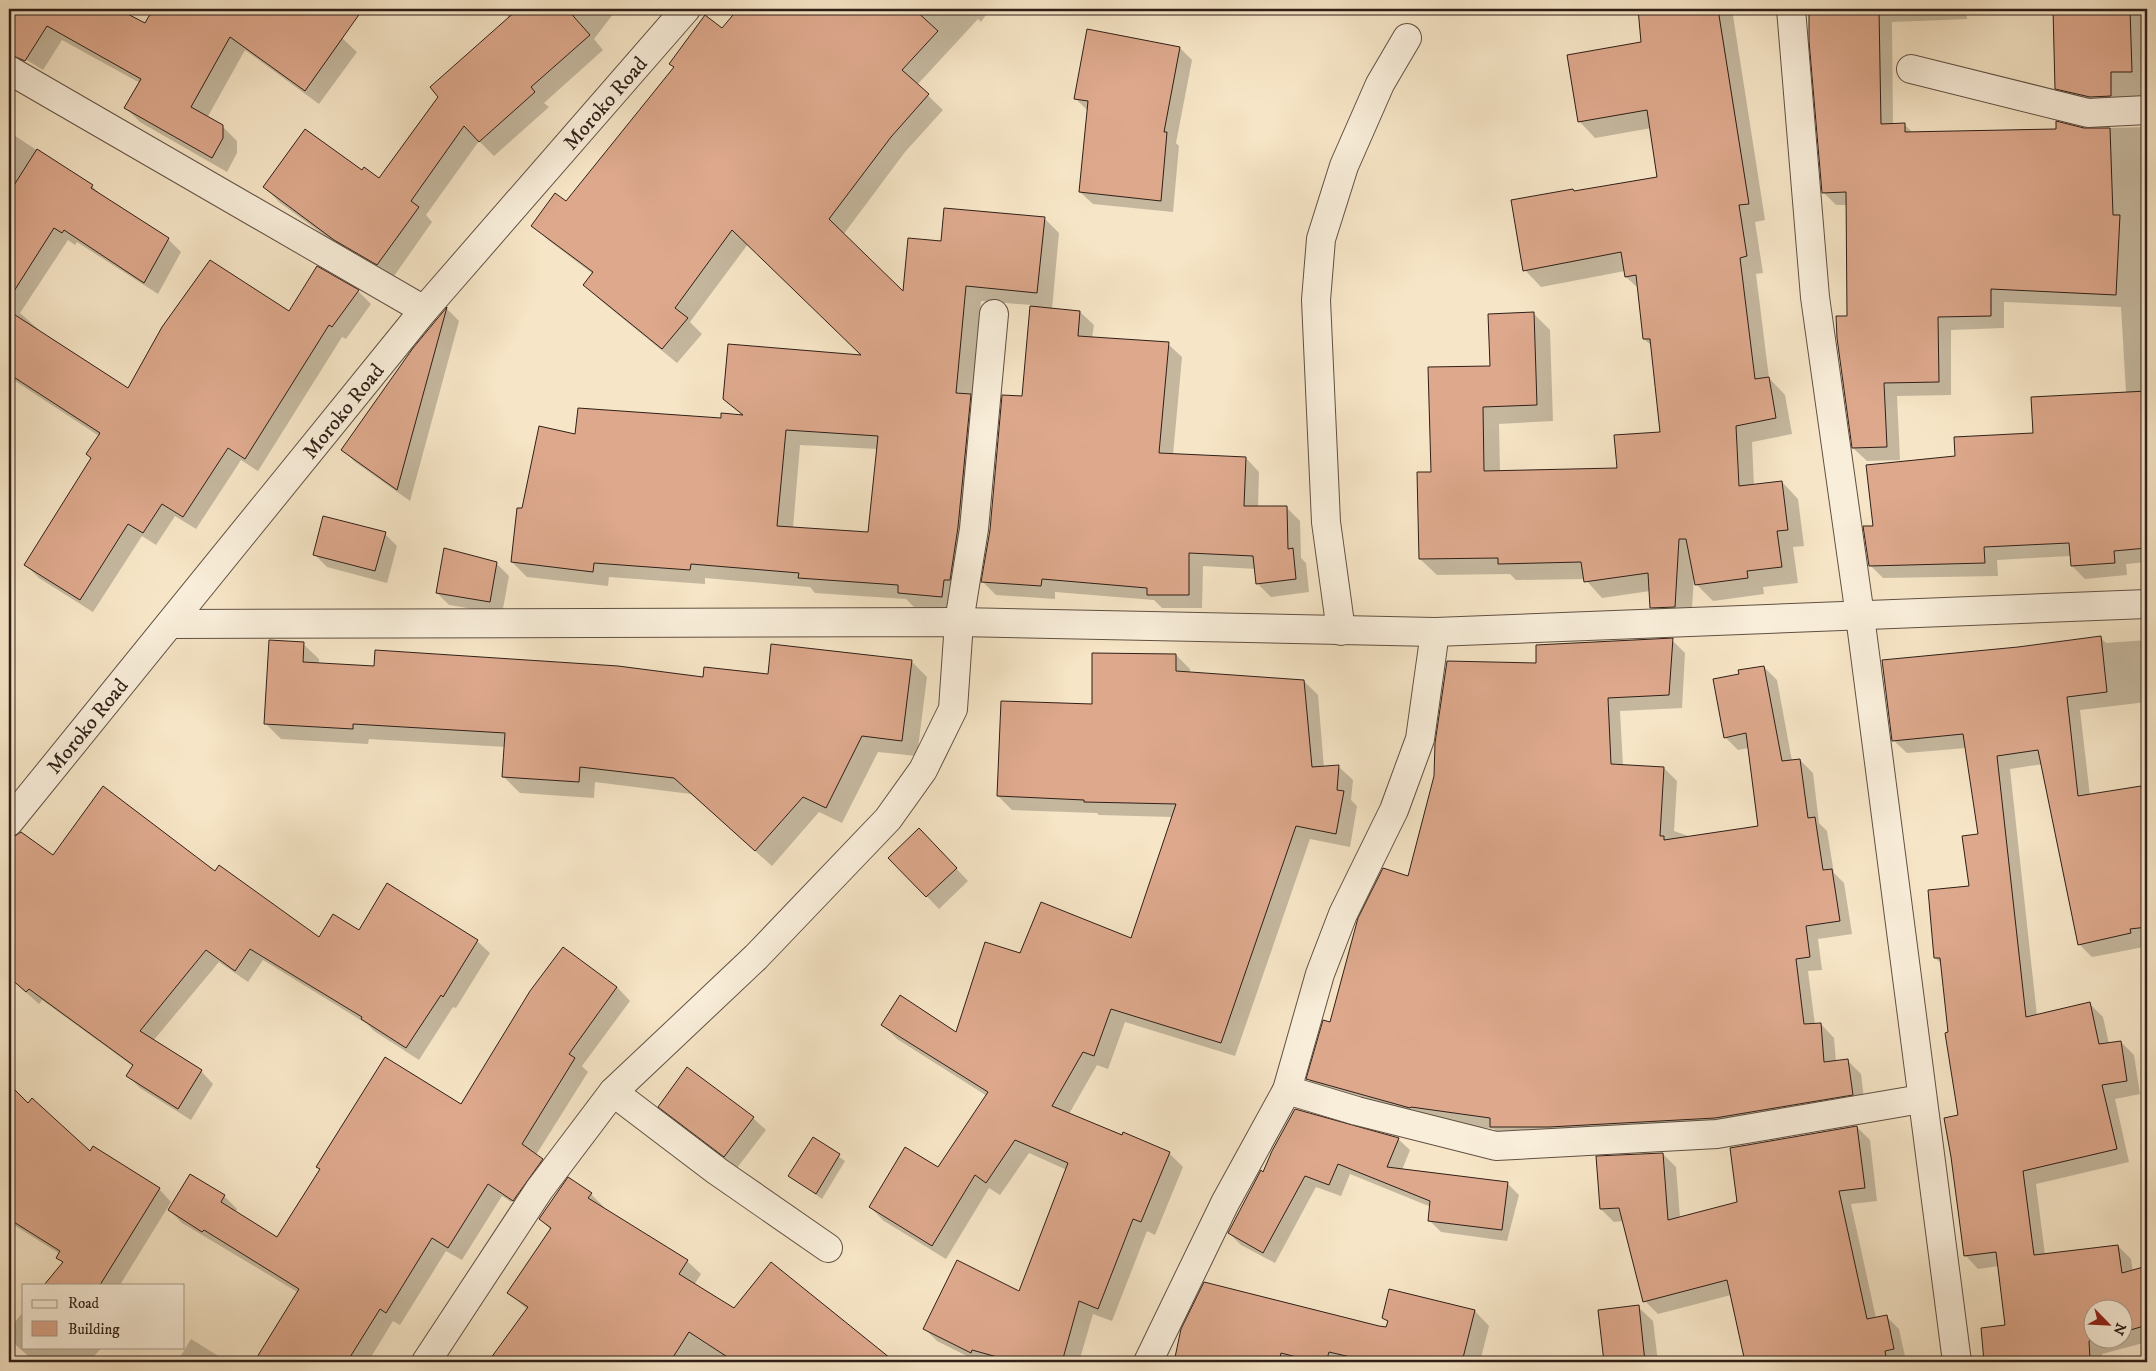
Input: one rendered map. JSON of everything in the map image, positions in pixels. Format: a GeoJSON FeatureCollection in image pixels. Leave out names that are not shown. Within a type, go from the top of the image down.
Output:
{"type":"FeatureCollection","features":[{"type":"Feature","properties":{"kind":"street","name":"Moroko Road"},"geometry":{"type":"LineString","coordinates":[[9,822],[424,310],[686,9]]}},
{"type":"Feature","properties":{"kind":"street"},"geometry":{"type":"LineString","coordinates":[[1791,9],[1815,297],[1860,616],[1921,1099],[1957,1362]]}},
{"type":"Feature","properties":{"kind":"street"},"geometry":{"type":"LineString","coordinates":[[1341,631],[1326,522],[1316,300],[1321,239],[1344,166],[1380,84],[1407,38]]}},
{"type":"Feature","properties":{"kind":"street"},"geometry":{"type":"LineString","coordinates":[[1911,69],[2088,113],[2147,110]]}},
{"type":"Feature","properties":{"kind":"street"},"geometry":{"type":"LineString","coordinates":[[9,70],[424,310]]}},
{"type":"Feature","properties":{"kind":"street"},"geometry":{"type":"LineString","coordinates":[[434,1359],[538,1190],[613,1092],[756,957],[888,819],[923,770],[952,710],[959,622],[974,529],[994,314]]}},
{"type":"Feature","properties":{"kind":"street"},"geometry":{"type":"LineString","coordinates":[[170,624],[959,622],[1435,632],[2147,604]]}},
{"type":"Feature","properties":{"kind":"street"},"geometry":{"type":"LineString","coordinates":[[1148,1362],[1224,1203],[1287,1090],[1326,956],[1343,914],[1394,810],[1420,739],[1435,632]]}},
{"type":"Feature","properties":{"kind":"street"},"geometry":{"type":"LineString","coordinates":[[1287,1090],[1357,1111],[1496,1146],[1717,1134],[1921,1099]]}},
{"type":"Feature","properties":{"kind":"street"},"geometry":{"type":"LineString","coordinates":[[613,1092],[718,1171],[828,1248]]}},
{"type":"Feature","properties":{"kind":"building"},"geometry":{"type":"Polygon","coordinates":[[[9,9],[118,9],[145,23],[153,9],[363,9],[305,91],[230,37],[191,107],[223,125],[223,138],[212,158],[124,108],[141,79],[47,26],[25,61],[9,54],[9,9]]]}},
{"type":"Feature","properties":{"kind":"building"},"geometry":{"type":"Polygon","coordinates":[[[518,9],[567,9],[590,35],[531,87],[535,92],[479,142],[464,126],[411,201],[419,207],[377,265],[334,240],[263,187],[305,129],[362,170],[364,167],[379,178],[438,97],[430,87],[518,9]]]}},
{"type":"Feature","properties":{"kind":"building"},"geometry":{"type":"Polygon","coordinates":[[[738,9],[914,9],[938,31],[902,70],[929,94],[891,137],[829,219],[903,291],[908,238],[941,241],[944,208],[1045,217],[1037,293],[966,286],[956,393],[971,394],[958,527],[950,580],[944,580],[942,597],[898,593],[898,585],[798,578],[799,573],[691,564],[690,570],[594,563],[593,572],[511,562],[517,508],[522,508],[539,426],[575,434],[578,408],[721,418],[721,413],[743,415],[723,399],[728,344],[861,355],[732,230],[675,308],[688,318],[662,349],[583,285],[593,272],[531,226],[555,193],[566,201],[674,67],[669,64],[705,15],[722,28],[738,9]],[[786,430],[777,526],[868,532],[878,436],[786,430]]]}},
{"type":"Feature","properties":{"kind":"building"},"geometry":{"type":"Polygon","coordinates":[[[1638,9],[1718,9],[1749,204],[1739,205],[1747,256],[1740,258],[1755,379],[1769,377],[1776,418],[1736,426],[1739,486],[1782,481],[1788,530],[1777,531],[1782,567],[1747,571],[1748,578],[1695,585],[1686,539],[1679,539],[1675,607],[1650,608],[1648,573],[1584,582],[1581,562],[1498,564],[1498,558],[1419,559],[1417,472],[1431,472],[1428,367],[1490,366],[1488,314],[1534,312],[1537,405],[1483,407],[1484,471],[1617,468],[1614,435],[1660,432],[1650,339],[1643,339],[1636,275],[1625,277],[1621,252],[1523,271],[1511,200],[1657,177],[1647,110],[1578,122],[1567,55],[1641,42],[1638,9]]]}},
{"type":"Feature","properties":{"kind":"building"},"geometry":{"type":"Polygon","coordinates":[[[1809,9],[1879,9],[1881,124],[1905,123],[1905,132],[2056,129],[2056,121],[2084,128],[2110,128],[2113,215],[2120,215],[2116,295],[1991,289],[1991,316],[1938,317],[1939,382],[1884,383],[1887,447],[1852,448],[1837,338],[1836,316],[1847,316],[1846,192],[1822,193],[1809,41],[1809,9]]]}},
{"type":"Feature","properties":{"kind":"building"},"geometry":{"type":"Polygon","coordinates":[[[2053,9],[2130,9],[2132,72],[2111,72],[2111,96],[2090,97],[2055,89],[2053,9]]]}},
{"type":"Feature","properties":{"kind":"building"},"geometry":{"type":"Polygon","coordinates":[[[1087,29],[1180,47],[1164,132],[1167,132],[1161,201],[1079,192],[1088,101],[1074,99],[1087,29]]]}},
{"type":"Feature","properties":{"kind":"building"},"geometry":{"type":"Polygon","coordinates":[[[37,149],[93,185],[91,188],[169,238],[144,283],[64,230],[62,233],[54,228],[9,299],[9,193],[37,149]]]}},
{"type":"Feature","properties":{"kind":"building"},"geometry":{"type":"Polygon","coordinates":[[[210,260],[289,311],[317,266],[359,290],[332,327],[329,325],[245,459],[228,448],[183,517],[162,504],[143,533],[128,524],[80,600],[24,565],[91,458],[86,454],[100,433],[9,374],[9,311],[128,388],[162,327],[210,260]]]}},
{"type":"Feature","properties":{"kind":"building"},"geometry":{"type":"Polygon","coordinates":[[[1030,306],[1080,311],[1078,336],[1169,342],[1159,453],[1246,457],[1244,506],[1287,506],[1288,549],[1293,548],[1296,579],[1256,584],[1253,556],[1189,553],[1189,595],[1147,595],[1147,588],[1042,579],[1041,586],[981,582],[990,530],[1002,395],[1022,396],[1030,306]]]}},
{"type":"Feature","properties":{"kind":"building"},"geometry":{"type":"Polygon","coordinates":[[[447,307],[397,490],[341,450],[413,348],[447,307]]]}},
{"type":"Feature","properties":{"kind":"building"},"geometry":{"type":"Polygon","coordinates":[[[2147,391],[2147,548],[2114,551],[2115,563],[2071,566],[2069,543],[1984,547],[1985,563],[1869,566],[1863,526],[1873,526],[1866,465],[1955,456],[1954,437],[2033,433],[2031,397],[2147,391]]]}},
{"type":"Feature","properties":{"kind":"building"},"geometry":{"type":"Polygon","coordinates":[[[323,516],[386,532],[375,571],[313,555],[323,516]]]}},
{"type":"Feature","properties":{"kind":"building"},"geometry":{"type":"Polygon","coordinates":[[[444,548],[497,562],[490,602],[436,593],[444,548]]]}},
{"type":"Feature","properties":{"kind":"building"},"geometry":{"type":"Polygon","coordinates":[[[2101,636],[2107,692],[2067,697],[2078,796],[2141,786],[2147,828],[2147,927],[2130,929],[2131,933],[2078,945],[2038,750],[1997,756],[2026,1017],[2090,1002],[2099,1044],[2121,1041],[2127,1081],[2102,1085],[2117,1149],[2023,1171],[2034,1255],[2118,1245],[2122,1273],[2147,1266],[2147,1325],[2134,1329],[2134,1298],[2084,1298],[2084,1348],[2089,1348],[2090,1359],[2051,1362],[1984,1362],[1981,1328],[2005,1325],[1996,1252],[1964,1256],[1944,1118],[1958,1115],[1945,1033],[1948,1032],[1940,958],[1934,958],[1928,890],[1969,886],[1962,836],[1978,834],[1963,734],[1892,741],[1882,660],[2018,647],[2101,636]]]}},
{"type":"Feature","properties":{"kind":"building"},"geometry":{"type":"Polygon","coordinates":[[[1673,638],[1669,695],[1608,698],[1611,764],[1664,767],[1660,836],[1664,836],[1664,840],[1758,826],[1746,733],[1724,738],[1713,679],[1739,674],[1738,670],[1764,666],[1782,761],[1800,759],[1808,818],[1815,817],[1823,870],[1832,869],[1840,921],[1806,926],[1810,957],[1796,959],[1804,1024],[1821,1023],[1824,1062],[1848,1059],[1853,1095],[1715,1118],[1549,1127],[1490,1127],[1490,1118],[1410,1108],[1306,1079],[1323,1020],[1330,1022],[1358,918],[1383,868],[1408,876],[1434,776],[1435,743],[1447,661],[1536,663],[1536,645],[1673,638]]]}},
{"type":"Feature","properties":{"kind":"building"},"geometry":{"type":"Polygon","coordinates":[[[269,640],[304,642],[303,662],[374,666],[375,650],[618,666],[703,677],[704,667],[768,674],[771,644],[912,660],[902,741],[862,736],[826,808],[803,797],[755,851],[674,778],[580,767],[579,782],[502,777],[505,733],[353,724],[353,729],[264,724],[269,640]]]}},
{"type":"Feature","properties":{"kind":"building"},"geometry":{"type":"Polygon","coordinates":[[[1092,653],[1176,654],[1176,671],[1304,680],[1312,767],[1339,765],[1337,790],[1344,791],[1336,834],[1296,826],[1221,1043],[1111,1009],[1094,1056],[1083,1052],[1052,1106],[1122,1135],[1123,1132],[1170,1152],[1141,1222],[1133,1219],[1098,1309],[1079,1301],[1062,1362],[1015,1362],[972,1350],[971,1353],[923,1329],[957,1260],[1019,1291],[1068,1163],[1015,1140],[986,1183],[975,1175],[932,1246],[869,1207],[905,1147],[938,1167],[988,1092],[881,1025],[900,995],[956,1032],[985,942],[1020,953],[1041,902],[1131,938],[1176,804],[1084,802],[1084,800],[997,796],[1001,701],[1092,704],[1092,653]]]}},
{"type":"Feature","properties":{"kind":"building"},"geometry":{"type":"Polygon","coordinates":[[[103,786],[215,871],[219,865],[319,937],[333,914],[359,930],[387,883],[478,940],[443,997],[441,995],[406,1048],[361,1019],[362,1017],[250,949],[235,971],[206,950],[140,1031],[202,1070],[178,1109],[126,1076],[133,1065],[29,989],[26,992],[9,977],[9,837],[21,832],[53,855],[103,786]]]}},
{"type":"Feature","properties":{"kind":"building"},"geometry":{"type":"Polygon","coordinates":[[[919,828],[957,868],[926,897],[888,858],[919,828]]]}},
{"type":"Feature","properties":{"kind":"building"},"geometry":{"type":"Polygon","coordinates":[[[563,947],[617,987],[569,1054],[575,1058],[522,1144],[543,1159],[513,1201],[488,1184],[448,1248],[432,1238],[386,1313],[380,1309],[347,1362],[254,1362],[299,1289],[168,1210],[190,1174],[225,1195],[221,1202],[277,1237],[320,1169],[316,1167],[385,1057],[461,1104],[530,991],[563,947]]]}},
{"type":"Feature","properties":{"kind":"building"},"geometry":{"type":"Polygon","coordinates":[[[687,1067],[754,1117],[724,1157],[658,1107],[687,1067]]]}},
{"type":"Feature","properties":{"kind":"building"},"geometry":{"type":"Polygon","coordinates":[[[9,1084],[28,1103],[32,1098],[90,1151],[93,1146],[160,1188],[101,1284],[45,1284],[63,1262],[56,1258],[60,1251],[9,1219],[9,1084]]]}},
{"type":"Feature","properties":{"kind":"building"},"geometry":{"type":"Polygon","coordinates":[[[1295,1109],[1399,1138],[1387,1167],[1508,1182],[1502,1230],[1428,1221],[1430,1201],[1338,1164],[1329,1185],[1305,1176],[1263,1253],[1228,1233],[1261,1170],[1263,1172],[1295,1109]]]}},
{"type":"Feature","properties":{"kind":"building"},"geometry":{"type":"Polygon","coordinates":[[[1857,1126],[1865,1188],[1839,1191],[1867,1319],[1887,1315],[1894,1349],[1885,1351],[1887,1362],[1745,1362],[1727,1280],[1643,1302],[1619,1208],[1600,1209],[1596,1156],[1663,1153],[1668,1220],[1737,1202],[1730,1148],[1857,1126]]]}},
{"type":"Feature","properties":{"kind":"building"},"geometry":{"type":"Polygon","coordinates":[[[813,1137],[840,1154],[816,1194],[788,1176],[813,1137]]]}},
{"type":"Feature","properties":{"kind":"building"},"geometry":{"type":"Polygon","coordinates":[[[568,1177],[592,1193],[588,1198],[688,1260],[679,1274],[734,1308],[771,1262],[895,1362],[735,1362],[689,1332],[670,1362],[488,1362],[528,1307],[507,1293],[551,1228],[539,1219],[568,1177]]]}},
{"type":"Feature","properties":{"kind":"building"},"geometry":{"type":"Polygon","coordinates":[[[1204,1282],[1386,1327],[1388,1321],[1382,1318],[1389,1289],[1475,1310],[1462,1362],[1372,1362],[1329,1352],[1326,1362],[1316,1362],[1281,1353],[1279,1362],[1174,1362],[1181,1329],[1204,1282]]]}},
{"type":"Feature","properties":{"kind":"building"},"geometry":{"type":"Polygon","coordinates":[[[1639,1305],[1645,1362],[1604,1362],[1598,1310],[1639,1305]]]}}]}
